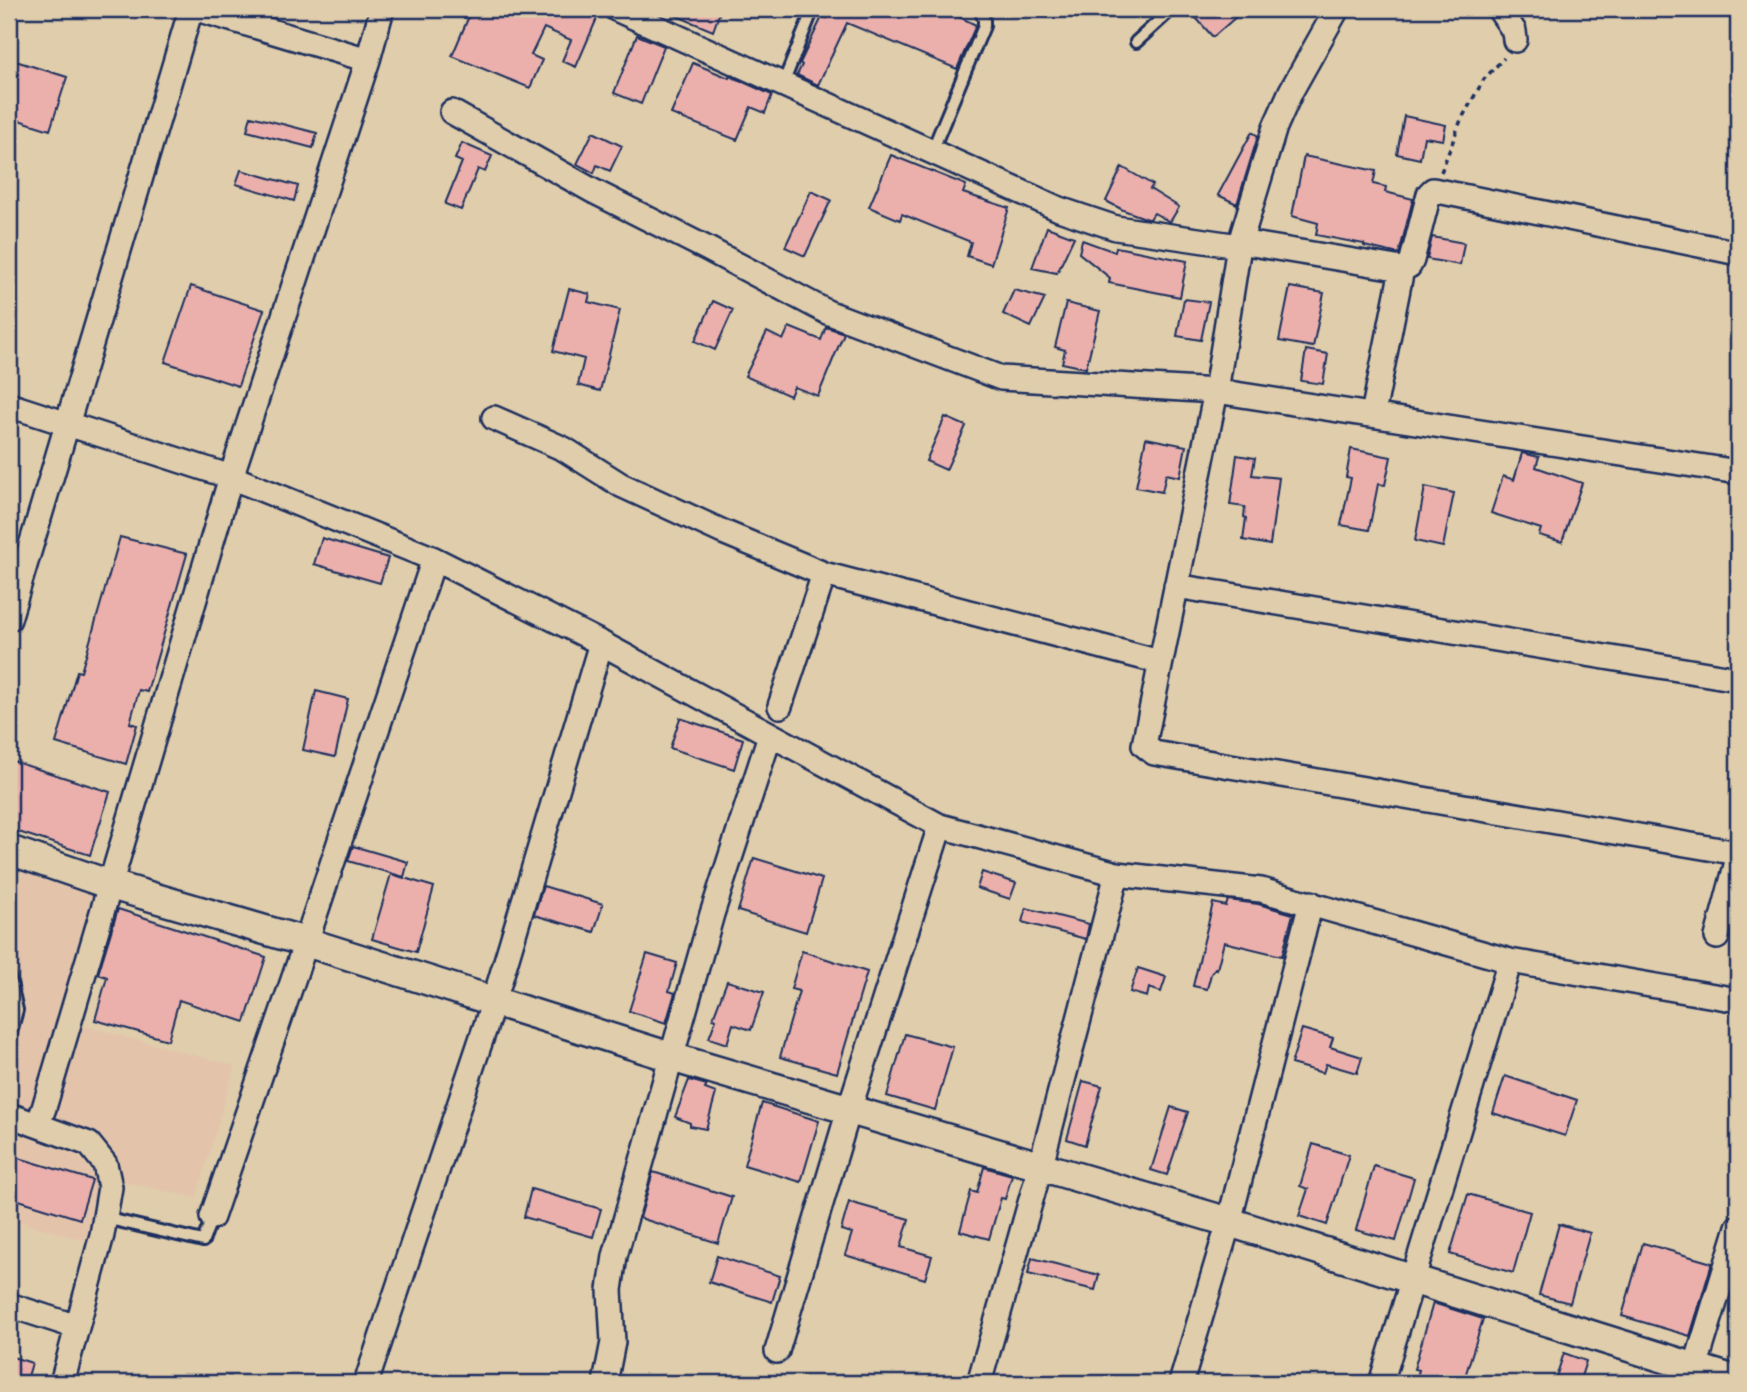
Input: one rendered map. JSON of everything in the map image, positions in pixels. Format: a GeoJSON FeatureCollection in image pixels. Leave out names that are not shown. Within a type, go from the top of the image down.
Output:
{"type":"FeatureCollection","features":[{"type":"Feature","properties":{"kind":"street"},"geometry":{"type":"LineString","coordinates":[[9,619],[191,9]]}},
{"type":"Feature","properties":{"kind":"street"},"geometry":{"type":"LineString","coordinates":[[197,9],[368,60]]}},
{"type":"Feature","properties":{"kind":"street"},"geometry":{"type":"LineString","coordinates":[[38,1124],[232,477],[368,60],[382,9]]}},
{"type":"Feature","properties":{"kind":"street"},"geometry":{"type":"LineString","coordinates":[[616,9],[1059,209],[1107,226],[1157,236],[1240,244],[1402,269],[1409,266],[1412,260],[1429,194],[1433,190],[1738,253]]}},
{"type":"Feature","properties":{"kind":"street"},"geometry":{"type":"LineString","coordinates":[[1337,9],[1291,91],[1275,127],[1240,244],[1216,391],[1144,745],[1154,753],[1738,855],[1717,937]]}},
{"type":"Feature","properties":{"kind":"street"},"geometry":{"type":"LineString","coordinates":[[1499,9],[1514,31],[1515,40]]}},
{"type":"Feature","properties":{"kind":"street"},"geometry":{"type":"LineString","coordinates":[[452,112],[593,191],[708,248],[827,312],[1001,378],[1216,391],[1738,472]]}},
{"type":"Feature","properties":{"kind":"street"},"geometry":{"type":"LineString","coordinates":[[1373,414],[1402,269]]}},
{"type":"Feature","properties":{"kind":"street"},"geometry":{"type":"LineString","coordinates":[[9,405],[232,477],[434,559],[601,643],[940,826],[1117,874],[1261,890],[1510,961],[1738,1000]]}},
{"type":"Feature","properties":{"kind":"street"},"geometry":{"type":"LineString","coordinates":[[494,418],[564,449],[621,485],[824,574],[1160,662]]}},
{"type":"Feature","properties":{"kind":"street"},"geometry":{"type":"LineString","coordinates":[[212,1217],[434,559]]}},
{"type":"Feature","properties":{"kind":"street"},"geometry":{"type":"LineString","coordinates":[[780,706],[824,574]]}},
{"type":"Feature","properties":{"kind":"street"},"geometry":{"type":"LineString","coordinates":[[1176,586],[1738,679]]}},
{"type":"Feature","properties":{"kind":"street"},"geometry":{"type":"LineString","coordinates":[[366,1383],[494,1001],[601,643]]}},
{"type":"Feature","properties":{"kind":"street"},"geometry":{"type":"LineString","coordinates":[[605,1383],[613,1342],[610,1290],[615,1256],[712,914],[770,735]]}},
{"type":"Feature","properties":{"kind":"street"},"geometry":{"type":"LineString","coordinates":[[777,1351],[849,1110],[940,826]]}},
{"type":"Feature","properties":{"kind":"street"},"geometry":{"type":"LineString","coordinates":[[10,853],[306,942],[671,1057],[1229,1222],[1738,1381]]}},
{"type":"Feature","properties":{"kind":"street"},"geometry":{"type":"LineString","coordinates":[[979,1383],[1040,1168],[1117,874]]}},
{"type":"Feature","properties":{"kind":"street"},"geometry":{"type":"LineString","coordinates":[[1181,1383],[1229,1222],[1311,903]]}},
{"type":"Feature","properties":{"kind":"street"},"geometry":{"type":"LineString","coordinates":[[1381,1383],[1510,961]]}},
{"type":"Feature","properties":{"kind":"street"},"geometry":{"type":"LineString","coordinates":[[9,1115],[89,1144],[105,1164],[110,1187],[105,1218],[62,1383]]}},
{"type":"Feature","properties":{"kind":"street"},"geometry":{"type":"LineString","coordinates":[[1695,1368],[1738,1227]]}},
{"type":"Feature","properties":{"kind":"street"},"geometry":{"type":"LineString","coordinates":[[9,1306],[77,1328]]}},
{"type":"Feature","properties":{"kind":"lane"},"geometry":{"type":"LineString","coordinates":[[783,84],[813,9]]}},
{"type":"Feature","properties":{"kind":"lane"},"geometry":{"type":"LineString","coordinates":[[932,151],[984,26],[980,9]]}},
{"type":"Feature","properties":{"kind":"lane"},"geometry":{"type":"LineString","coordinates":[[1136,42],[1172,9]]}},
{"type":"Feature","properties":{"kind":"lane"},"geometry":{"type":"LineString","coordinates":[[9,975],[17,1010],[9,1040]]}},
{"type":"Feature","properties":{"kind":"lane"},"geometry":{"type":"LineString","coordinates":[[105,1218],[203,1241],[212,1217]]}},
{"type":"Feature","properties":{"kind":"path"},"geometry":{"type":"LineString","coordinates":[[1433,190],[1461,120],[1484,79],[1505,57],[1515,40]]}},
{"type":"Feature","properties":{"kind":"path"},"geometry":{"type":"LineString","coordinates":[[208,1383],[213,1379],[230,1377],[252,1383]]}},
{"type":"Feature","properties":{"kind":"shaded area"},"geometry":{"type":"Polygon","coordinates":[[[9,853],[111,885],[70,1022],[235,1066],[196,1198],[120,1181],[100,1245],[9,1219],[9,853]]]}},
{"type":"Feature","properties":{"kind":"building"},"geometry":{"type":"Polygon","coordinates":[[[472,9],[582,9],[598,16],[576,67],[562,61],[571,40],[544,28],[531,55],[542,60],[530,88],[452,56],[472,9]]]}},
{"type":"Feature","properties":{"kind":"building"},"geometry":{"type":"Polygon","coordinates":[[[660,9],[721,9],[713,31],[660,9]]]}},
{"type":"Feature","properties":{"kind":"building"},"geometry":{"type":"Polygon","coordinates":[[[821,9],[943,9],[976,25],[957,69],[847,23],[818,85],[797,75],[822,17],[827,18],[829,14],[821,9]]]}},
{"type":"Feature","properties":{"kind":"building"},"geometry":{"type":"Polygon","coordinates":[[[1188,9],[1245,9],[1213,37],[1188,9]]]}},
{"type":"Feature","properties":{"kind":"building"},"geometry":{"type":"Polygon","coordinates":[[[637,35],[664,46],[641,104],[614,93],[637,35]]]}},
{"type":"Feature","properties":{"kind":"building"},"geometry":{"type":"Polygon","coordinates":[[[9,59],[67,77],[50,130],[9,117],[9,59]]]}},
{"type":"Feature","properties":{"kind":"building"},"geometry":{"type":"Polygon","coordinates":[[[693,63],[772,95],[765,113],[751,107],[737,140],[671,114],[693,63]]]}},
{"type":"Feature","properties":{"kind":"building"},"geometry":{"type":"Polygon","coordinates":[[[251,116],[317,133],[313,148],[247,131],[251,116]]]}},
{"type":"Feature","properties":{"kind":"building"},"geometry":{"type":"Polygon","coordinates":[[[1404,116],[1446,125],[1443,140],[1424,137],[1420,159],[1397,154],[1404,116]]]}},
{"type":"Feature","properties":{"kind":"building"},"geometry":{"type":"Polygon","coordinates":[[[593,132],[622,146],[610,171],[597,165],[594,173],[577,164],[593,132]]]}},
{"type":"Feature","properties":{"kind":"building"},"geometry":{"type":"Polygon","coordinates":[[[1252,132],[1258,136],[1237,204],[1218,195],[1252,132]]]}},
{"type":"Feature","properties":{"kind":"building"},"geometry":{"type":"Polygon","coordinates":[[[462,143],[492,156],[485,172],[478,169],[461,210],[445,204],[462,162],[455,159],[462,143]]]}},
{"type":"Feature","properties":{"kind":"building"},"geometry":{"type":"Polygon","coordinates":[[[891,155],[966,185],[963,193],[1009,208],[991,264],[967,256],[971,242],[902,214],[900,220],[869,207],[891,155]]]}},
{"type":"Feature","properties":{"kind":"building"},"geometry":{"type":"Polygon","coordinates":[[[1304,156],[1376,171],[1373,184],[1386,187],[1385,192],[1413,199],[1399,254],[1316,235],[1318,223],[1292,216],[1304,156]]]}},
{"type":"Feature","properties":{"kind":"building"},"geometry":{"type":"Polygon","coordinates":[[[1122,167],[1153,185],[1150,189],[1179,207],[1170,222],[1154,213],[1148,219],[1106,201],[1122,167]]]}},
{"type":"Feature","properties":{"kind":"building"},"geometry":{"type":"Polygon","coordinates":[[[241,170],[298,186],[294,201],[236,184],[241,170]]]}},
{"type":"Feature","properties":{"kind":"building"},"geometry":{"type":"Polygon","coordinates":[[[811,191],[831,200],[805,256],[785,247],[811,191]]]}},
{"type":"Feature","properties":{"kind":"building"},"geometry":{"type":"Polygon","coordinates":[[[1047,227],[1074,237],[1057,273],[1032,268],[1047,227]]]}},
{"type":"Feature","properties":{"kind":"building"},"geometry":{"type":"Polygon","coordinates":[[[1432,237],[1464,243],[1460,265],[1427,259],[1432,237]]]}},
{"type":"Feature","properties":{"kind":"building"},"geometry":{"type":"Polygon","coordinates":[[[1082,240],[1115,252],[1116,247],[1187,261],[1180,297],[1109,283],[1110,278],[1079,253],[1082,240]]]}},
{"type":"Feature","properties":{"kind":"building"},"geometry":{"type":"Polygon","coordinates":[[[191,286],[264,310],[238,386],[165,362],[191,286]]]}},
{"type":"Feature","properties":{"kind":"building"},"geometry":{"type":"Polygon","coordinates":[[[1290,287],[1324,293],[1313,347],[1279,341],[1290,287]]]}},
{"type":"Feature","properties":{"kind":"building"},"geometry":{"type":"Polygon","coordinates":[[[569,289],[590,294],[588,302],[620,310],[600,391],[578,385],[584,359],[553,351],[569,289]]]}},
{"type":"Feature","properties":{"kind":"building"},"geometry":{"type":"Polygon","coordinates":[[[1014,290],[1045,298],[1031,327],[1003,314],[1014,290]]]}},
{"type":"Feature","properties":{"kind":"building"},"geometry":{"type":"Polygon","coordinates":[[[1184,299],[1209,302],[1201,340],[1177,336],[1184,299]]]}},
{"type":"Feature","properties":{"kind":"building"},"geometry":{"type":"Polygon","coordinates":[[[713,301],[733,310],[715,350],[695,341],[713,301]]]}},
{"type":"Feature","properties":{"kind":"building"},"geometry":{"type":"Polygon","coordinates":[[[1066,303],[1100,311],[1086,368],[1062,363],[1065,350],[1055,347],[1066,303]]]}},
{"type":"Feature","properties":{"kind":"building"},"geometry":{"type":"Polygon","coordinates":[[[789,327],[821,340],[826,327],[844,333],[818,396],[794,387],[790,396],[745,376],[767,332],[783,340],[789,327]]]}},
{"type":"Feature","properties":{"kind":"building"},"geometry":{"type":"Polygon","coordinates":[[[1306,350],[1328,354],[1323,384],[1301,381],[1306,350]]]}},
{"type":"Feature","properties":{"kind":"building"},"geometry":{"type":"Polygon","coordinates":[[[945,417],[966,426],[946,470],[926,461],[945,417]]]}},
{"type":"Feature","properties":{"kind":"building"},"geometry":{"type":"Polygon","coordinates":[[[1146,438],[1186,446],[1180,477],[1166,474],[1162,492],[1136,487],[1146,438]]]}},
{"type":"Feature","properties":{"kind":"building"},"geometry":{"type":"Polygon","coordinates":[[[1351,449],[1391,457],[1385,485],[1378,484],[1369,530],[1341,525],[1351,478],[1346,477],[1351,449]]]}},
{"type":"Feature","properties":{"kind":"building"},"geometry":{"type":"Polygon","coordinates":[[[1522,453],[1539,457],[1536,467],[1582,483],[1562,542],[1539,535],[1541,529],[1491,513],[1503,476],[1514,480],[1522,453]]]}},
{"type":"Feature","properties":{"kind":"building"},"geometry":{"type":"Polygon","coordinates":[[[1237,455],[1255,458],[1252,475],[1279,478],[1270,545],[1243,540],[1245,507],[1230,505],[1237,455]]]}},
{"type":"Feature","properties":{"kind":"building"},"geometry":{"type":"Polygon","coordinates":[[[1425,487],[1454,493],[1443,547],[1415,541],[1425,487]]]}},
{"type":"Feature","properties":{"kind":"building"},"geometry":{"type":"Polygon","coordinates":[[[120,537],[187,554],[147,692],[139,690],[130,723],[137,725],[126,764],[56,743],[77,671],[81,672],[120,537]]]}},
{"type":"Feature","properties":{"kind":"building"},"geometry":{"type":"Polygon","coordinates":[[[322,538],[388,558],[380,583],[314,564],[322,538]]]}},
{"type":"Feature","properties":{"kind":"building"},"geometry":{"type":"Polygon","coordinates":[[[316,691],[348,699],[335,757],[303,750],[316,691]]]}},
{"type":"Feature","properties":{"kind":"building"},"geometry":{"type":"Polygon","coordinates":[[[680,718],[743,739],[734,769],[670,748],[680,718]]]}},
{"type":"Feature","properties":{"kind":"building"},"geometry":{"type":"Polygon","coordinates":[[[9,760],[110,792],[90,855],[9,829],[9,760]]]}},
{"type":"Feature","properties":{"kind":"building"},"geometry":{"type":"Polygon","coordinates":[[[353,846],[408,862],[404,877],[348,861],[353,846]]]}},
{"type":"Feature","properties":{"kind":"building"},"geometry":{"type":"Polygon","coordinates":[[[754,858],[822,879],[806,932],[738,911],[754,858]]]}},
{"type":"Feature","properties":{"kind":"building"},"geometry":{"type":"Polygon","coordinates":[[[982,872],[1016,883],[1010,899],[977,888],[982,872]]]}},
{"type":"Feature","properties":{"kind":"building"},"geometry":{"type":"Polygon","coordinates":[[[391,874],[434,887],[416,952],[372,939],[391,874]]]}},
{"type":"Feature","properties":{"kind":"building"},"geometry":{"type":"Polygon","coordinates":[[[543,886],[603,904],[594,932],[534,915],[543,886]]]}},
{"type":"Feature","properties":{"kind":"building"},"geometry":{"type":"Polygon","coordinates":[[[1228,900],[1258,904],[1293,914],[1282,956],[1224,942],[1217,969],[1211,974],[1207,989],[1193,986],[1213,903],[1226,906],[1228,900]]]}},
{"type":"Feature","properties":{"kind":"building"},"geometry":{"type":"Polygon","coordinates":[[[1026,908],[1089,924],[1086,939],[1022,922],[1026,908]]]}},
{"type":"Feature","properties":{"kind":"building"},"geometry":{"type":"Polygon","coordinates":[[[118,909],[266,957],[245,1022],[179,1000],[168,1040],[95,1020],[107,977],[98,974],[118,909]]]}},
{"type":"Feature","properties":{"kind":"building"},"geometry":{"type":"Polygon","coordinates":[[[802,951],[867,972],[837,1073],[780,1057],[799,991],[791,989],[802,951]]]}},
{"type":"Feature","properties":{"kind":"building"},"geometry":{"type":"Polygon","coordinates":[[[647,954],[677,963],[669,991],[675,993],[666,1023],[629,1011],[647,954]]]}},
{"type":"Feature","properties":{"kind":"building"},"geometry":{"type":"Polygon","coordinates":[[[1138,968],[1166,977],[1161,992],[1149,988],[1147,997],[1130,992],[1138,968]]]}},
{"type":"Feature","properties":{"kind":"building"},"geometry":{"type":"Polygon","coordinates":[[[727,981],[764,992],[751,1030],[733,1024],[727,1044],[709,1038],[716,1019],[713,1018],[727,981]]]}},
{"type":"Feature","properties":{"kind":"building"},"geometry":{"type":"Polygon","coordinates":[[[1302,1029],[1333,1038],[1330,1047],[1362,1057],[1357,1073],[1326,1064],[1323,1073],[1291,1064],[1302,1029]]]}},
{"type":"Feature","properties":{"kind":"building"},"geometry":{"type":"Polygon","coordinates":[[[905,1034],[953,1047],[935,1110],[887,1096],[905,1034]]]}},
{"type":"Feature","properties":{"kind":"building"},"geometry":{"type":"Polygon","coordinates":[[[1505,1076],[1577,1100],[1565,1136],[1493,1113],[1505,1076]]]}},
{"type":"Feature","properties":{"kind":"building"},"geometry":{"type":"Polygon","coordinates":[[[689,1080],[707,1085],[705,1089],[716,1093],[706,1129],[690,1126],[690,1123],[675,1117],[689,1080]]]}},
{"type":"Feature","properties":{"kind":"building"},"geometry":{"type":"Polygon","coordinates":[[[1083,1081],[1102,1086],[1085,1145],[1067,1139],[1083,1081]]]}},
{"type":"Feature","properties":{"kind":"building"},"geometry":{"type":"Polygon","coordinates":[[[762,1103],[819,1121],[801,1182],[744,1165],[762,1103]]]}},
{"type":"Feature","properties":{"kind":"building"},"geometry":{"type":"Polygon","coordinates":[[[1171,1107],[1188,1112],[1167,1175],[1151,1170],[1171,1107]]]}},
{"type":"Feature","properties":{"kind":"building"},"geometry":{"type":"Polygon","coordinates":[[[1313,1144],[1349,1155],[1327,1225],[1299,1216],[1308,1189],[1300,1186],[1313,1144]]]}},
{"type":"Feature","properties":{"kind":"building"},"geometry":{"type":"Polygon","coordinates":[[[9,1155],[92,1180],[80,1219],[9,1197],[9,1155]]]}},
{"type":"Feature","properties":{"kind":"building"},"geometry":{"type":"Polygon","coordinates":[[[1374,1166],[1414,1178],[1396,1241],[1356,1230],[1374,1166]]]}},
{"type":"Feature","properties":{"kind":"building"},"geometry":{"type":"Polygon","coordinates":[[[984,1167],[1012,1175],[1005,1199],[1001,1198],[989,1239],[960,1231],[971,1191],[977,1193],[984,1167]]]}},
{"type":"Feature","properties":{"kind":"building"},"geometry":{"type":"Polygon","coordinates":[[[653,1172],[732,1197],[718,1243],[640,1218],[653,1172]]]}},
{"type":"Feature","properties":{"kind":"building"},"geometry":{"type":"Polygon","coordinates":[[[531,1189],[601,1209],[593,1237],[524,1217],[531,1189]]]}},
{"type":"Feature","properties":{"kind":"building"},"geometry":{"type":"Polygon","coordinates":[[[1468,1194],[1530,1212],[1513,1273],[1450,1254],[1468,1194]]]}},
{"type":"Feature","properties":{"kind":"building"},"geometry":{"type":"Polygon","coordinates":[[[849,1202],[909,1219],[901,1247],[932,1256],[925,1279],[845,1255],[852,1233],[841,1230],[849,1202]]]}},
{"type":"Feature","properties":{"kind":"building"},"geometry":{"type":"Polygon","coordinates":[[[1559,1224],[1590,1233],[1570,1303],[1539,1295],[1559,1224]]]}},
{"type":"Feature","properties":{"kind":"building"},"geometry":{"type":"Polygon","coordinates":[[[1643,1243],[1712,1263],[1690,1336],[1622,1316],[1643,1243]]]}},
{"type":"Feature","properties":{"kind":"building"},"geometry":{"type":"Polygon","coordinates":[[[717,1256],[780,1276],[772,1302],[709,1282],[717,1256]]]}},
{"type":"Feature","properties":{"kind":"building"},"geometry":{"type":"Polygon","coordinates":[[[1032,1258],[1099,1275],[1095,1290],[1028,1274],[1032,1258]]]}},
{"type":"Feature","properties":{"kind":"building"},"geometry":{"type":"Polygon","coordinates":[[[1433,1303],[1483,1319],[1463,1383],[1415,1383],[1419,1370],[1414,1369],[1433,1303]]]}},
{"type":"Feature","properties":{"kind":"building"},"geometry":{"type":"Polygon","coordinates":[[[1564,1353],[1586,1361],[1579,1383],[1554,1383],[1564,1353]]]}},
{"type":"Feature","properties":{"kind":"building"},"geometry":{"type":"Polygon","coordinates":[[[9,1356],[32,1363],[26,1383],[9,1383],[9,1356]]]}}]}
